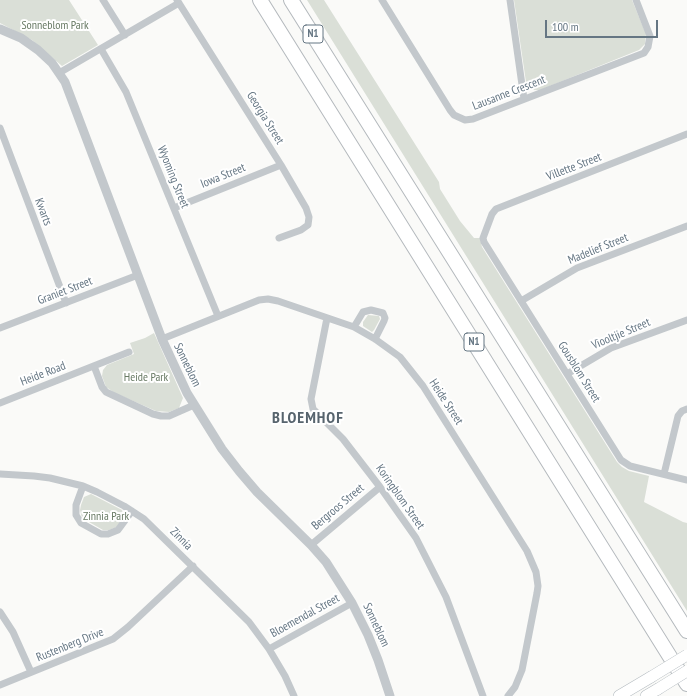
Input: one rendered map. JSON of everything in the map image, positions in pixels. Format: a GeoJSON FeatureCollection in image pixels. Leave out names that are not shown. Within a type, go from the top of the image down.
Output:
{"type":"FeatureCollection","features":[{"type":"Feature","properties":{"kind":"highway","name":"N1"},"geometry":{"type":"LineString","coordinates":[[260,0],[687,684]]}},
{"type":"Feature","properties":{"kind":"highway","name":"N1"},"geometry":{"type":"LineString","coordinates":[[291,0],[687,630]]}},
{"type":"Feature","properties":{"kind":"highway"},"geometry":{"type":"LineString","coordinates":[[298,0],[314,26],[334,68]]}},
{"type":"Feature","properties":{"kind":"main road"},"geometry":{"type":"LineString","coordinates":[[619,696],[687,655]]}},
{"type":"Feature","properties":{"kind":"main road"},"geometry":{"type":"LineString","coordinates":[[646,696],[687,671]]}},
{"type":"Feature","properties":{"kind":"street"},"geometry":{"type":"LineString","coordinates":[[103,0],[125,34]]}},
{"type":"Feature","properties":{"kind":"street","name":"Lausanne Crescent"},"geometry":{"type":"LineString","coordinates":[[382,0],[450,110],[460,119],[469,120],[644,53],[650,44],[650,36],[636,0]]}},
{"type":"Feature","properties":{"kind":"street"},"geometry":{"type":"LineString","coordinates":[[510,0],[524,99]]}},
{"type":"Feature","properties":{"kind":"street"},"geometry":{"type":"LineString","coordinates":[[59,73],[178,1]]}},
{"type":"Feature","properties":{"kind":"street","name":"Georgia Street"},"geometry":{"type":"LineString","coordinates":[[178,1],[281,165],[306,208],[309,221],[308,225],[302,230],[279,238]]}},
{"type":"Feature","properties":{"kind":"street","name":"Sonneblom"},"geometry":{"type":"LineString","coordinates":[[0,29],[21,38],[38,50],[59,73],[72,99],[162,339],[181,380],[222,449],[239,471],[257,492],[311,545],[326,562],[352,603],[374,648],[390,696]]}},
{"type":"Feature","properties":{"kind":"street","name":"Wyoming Street"},"geometry":{"type":"LineString","coordinates":[[101,48],[126,92],[218,316]]}},
{"type":"Feature","properties":{"kind":"street","name":"Kwarts"},"geometry":{"type":"LineString","coordinates":[[0,128],[66,302]]}},
{"type":"Feature","properties":{"kind":"street","name":"Villette Street"},"geometry":{"type":"LineString","coordinates":[[484,235],[492,214],[496,209],[687,134]]}},
{"type":"Feature","properties":{"kind":"street","name":"Iowa Street"},"geometry":{"type":"LineString","coordinates":[[174,208],[281,165]]}},
{"type":"Feature","properties":{"kind":"street","name":"Madelief Street"},"geometry":{"type":"LineString","coordinates":[[521,301],[577,268],[687,226]]}},
{"type":"Feature","properties":{"kind":"street","name":"Gousblom Street"},"geometry":{"type":"LineString","coordinates":[[484,235],[484,242],[624,463],[630,466],[687,480]]}},
{"type":"Feature","properties":{"kind":"street","name":"Graniet Street"},"geometry":{"type":"LineString","coordinates":[[0,328],[138,275]]}},
{"type":"Feature","properties":{"kind":"street","name":"Heide Street"},"geometry":{"type":"LineString","coordinates":[[162,339],[259,300],[268,299],[278,301],[354,328],[375,339],[400,357],[423,386],[531,558],[537,578],[537,593],[522,670],[515,687],[508,696]]}},
{"type":"Feature","properties":{"kind":"street"},"geometry":{"type":"LineString","coordinates":[[354,328],[363,312],[371,310],[382,313],[384,315],[384,321],[375,339]]}},
{"type":"Feature","properties":{"kind":"street","name":"Koringblom Street"},"geometry":{"type":"LineString","coordinates":[[327,318],[311,399],[312,406],[315,411],[343,438],[380,486],[416,538],[446,597],[483,696]]}},
{"type":"Feature","properties":{"kind":"street","name":"Viooltjie Street"},"geometry":{"type":"LineString","coordinates":[[567,374],[610,348],[687,320]]}},
{"type":"Feature","properties":{"kind":"street","name":"Heide Road"},"geometry":{"type":"LineString","coordinates":[[0,403],[129,352]]}},
{"type":"Feature","properties":{"kind":"street"},"geometry":{"type":"LineString","coordinates":[[94,366],[106,392],[153,414],[170,416],[194,404]]}},
{"type":"Feature","properties":{"kind":"street"},"geometry":{"type":"LineString","coordinates":[[664,474],[678,416],[682,411],[687,409]]}},
{"type":"Feature","properties":{"kind":"street","name":"Zinnia"},"geometry":{"type":"LineString","coordinates":[[0,474],[34,476],[61,480],[83,486],[132,511],[151,524],[249,622],[269,649],[285,676],[294,696]]}},
{"type":"Feature","properties":{"kind":"street"},"geometry":{"type":"LineString","coordinates":[[83,486],[76,506],[76,515],[81,523],[100,534],[115,532],[120,528],[132,511]]}},
{"type":"Feature","properties":{"kind":"street","name":"Bergroos Street"},"geometry":{"type":"LineString","coordinates":[[311,545],[380,486]]}},
{"type":"Feature","properties":{"kind":"street","name":"Rustenberg Drive"},"geometry":{"type":"LineString","coordinates":[[0,685],[113,639],[128,627],[193,566]]}},
{"type":"Feature","properties":{"kind":"street","name":"Bloemendal Street"},"geometry":{"type":"LineString","coordinates":[[269,649],[352,603]]}},
{"type":"Feature","properties":{"kind":"street"},"geometry":{"type":"LineString","coordinates":[[0,612],[13,632],[31,672]]}},
{"type":"Feature","properties":{"kind":"green space","name":"Sonneblom Park"},"geometry":{"type":"Polygon","coordinates":[[[0,0],[69,0],[98,45],[62,66],[32,40],[0,23],[0,0]]]}},
{"type":"Feature","properties":{"kind":"green space"},"geometry":{"type":"Polygon","coordinates":[[[307,0],[324,0],[439,182],[440,189],[460,221],[474,238],[480,238],[482,247],[617,462],[629,471],[649,476],[644,502],[687,523],[687,611],[307,0]]]}},
{"type":"Feature","properties":{"kind":"green space"},"geometry":{"type":"Polygon","coordinates":[[[514,0],[632,0],[646,34],[645,44],[639,50],[540,90],[534,90],[528,87],[526,82],[514,0]]]}},
{"type":"Feature","properties":{"kind":"green space"},"geometry":{"type":"Polygon","coordinates":[[[368,315],[379,316],[380,319],[372,332],[363,326],[363,322],[368,315]]]}},
{"type":"Feature","properties":{"kind":"green space","name":"Heide Park"},"geometry":{"type":"Polygon","coordinates":[[[154,333],[183,398],[179,408],[169,412],[156,411],[115,393],[106,387],[102,376],[103,370],[107,365],[134,354],[130,343],[154,333]]]}},
{"type":"Feature","properties":{"kind":"green space","name":"Zinnia Park"},"geometry":{"type":"Polygon","coordinates":[[[91,494],[122,510],[123,517],[117,527],[109,530],[103,530],[82,518],[80,510],[84,497],[91,494]]]}},
{"type":"Feature","properties":{"kind":"district","name":"BLOEMHOF"},"geometry":{"type":"Point","coordinates":[308,418]}}]}
